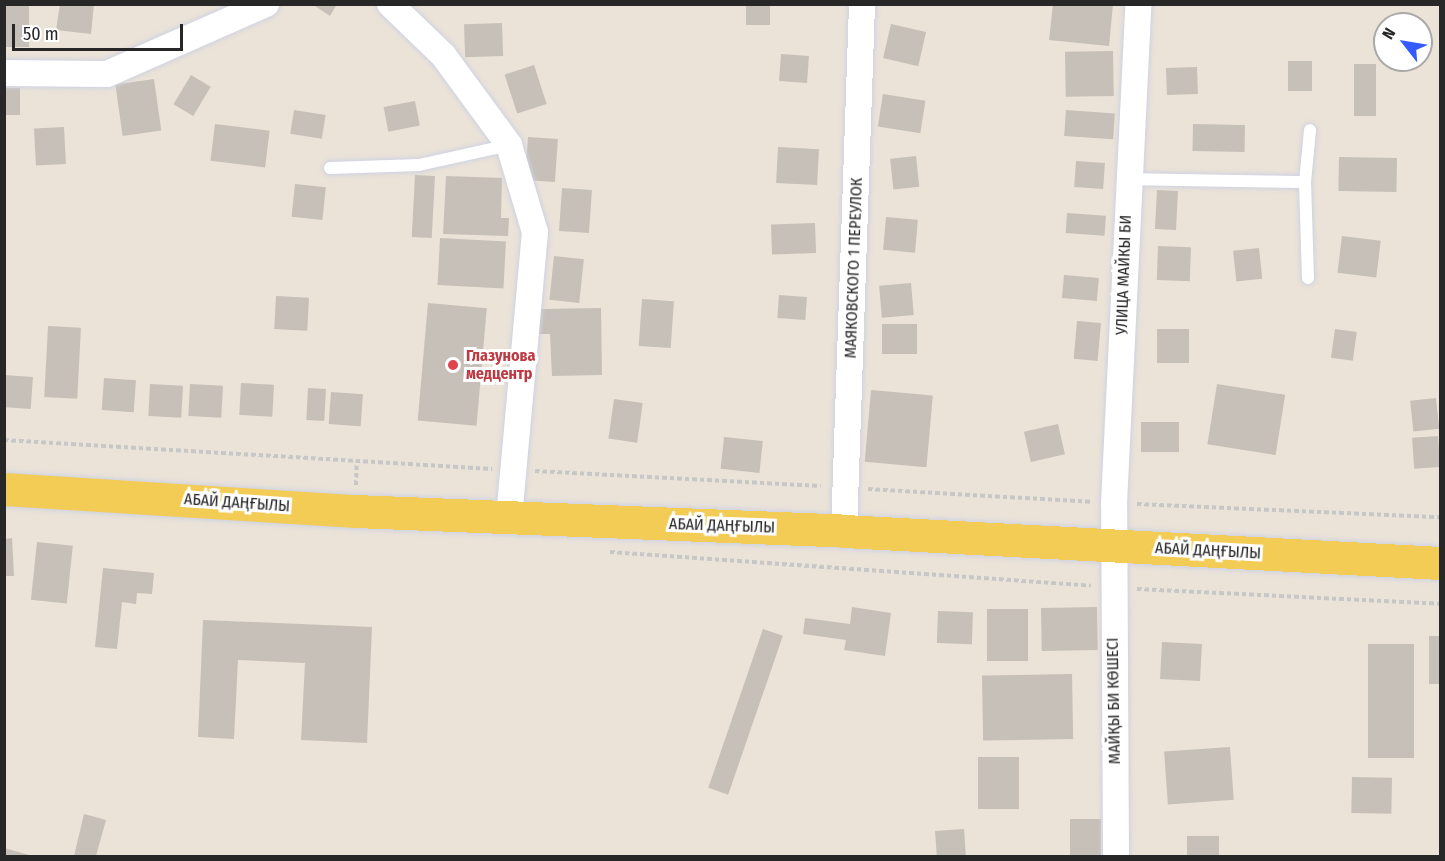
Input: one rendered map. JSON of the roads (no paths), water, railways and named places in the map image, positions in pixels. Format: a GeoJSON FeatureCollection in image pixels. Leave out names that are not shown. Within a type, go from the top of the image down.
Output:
{"type":"FeatureCollection","features":[{"type":"Feature","properties":{"kind":"main road","name":"АБАЙ ДАҢҒЫЛЫ"},"geometry":{"type":"LineString","coordinates":[[4,489],[509,518],[844,531],[1440,563]]}},
{"type":"Feature","properties":{"kind":"street"},"geometry":{"type":"LineString","coordinates":[[4,73],[107,74],[266,4]]}},
{"type":"Feature","properties":{"kind":"street"},"geometry":{"type":"LineString","coordinates":[[390,4],[443,55],[509,145],[535,232],[511,470],[509,518]]}},
{"type":"Feature","properties":{"kind":"street","name":"МАЯКОВСКОГО 1 ПЕРЕУЛОК"},"geometry":{"type":"LineString","coordinates":[[844,531],[848,488],[862,4]]}},
{"type":"Feature","properties":{"kind":"street","name":"УЛИЦА МАЙКЫ БИ"},"geometry":{"type":"LineString","coordinates":[[1114,546],[1128,179],[1138,4]]}},
{"type":"Feature","properties":{"kind":"street","name":"МАЙҚЫ БИ КӨШЕСІ"},"geometry":{"type":"LineString","coordinates":[[1114,546],[1112,588],[1116,856]]}},
{"type":"Feature","properties":{"kind":"lane"},"geometry":{"type":"LineString","coordinates":[[1308,278],[1305,182],[1310,130]]}},
{"type":"Feature","properties":{"kind":"lane"},"geometry":{"type":"LineString","coordinates":[[330,168],[419,165],[509,145]]}},
{"type":"Feature","properties":{"kind":"lane"},"geometry":{"type":"LineString","coordinates":[[1128,179],[1305,182]]}},
{"type":"Feature","properties":{"kind":"place","name":"Глазунова медцентр"},"geometry":{"type":"Point","coordinates":[453,365]}}]}
